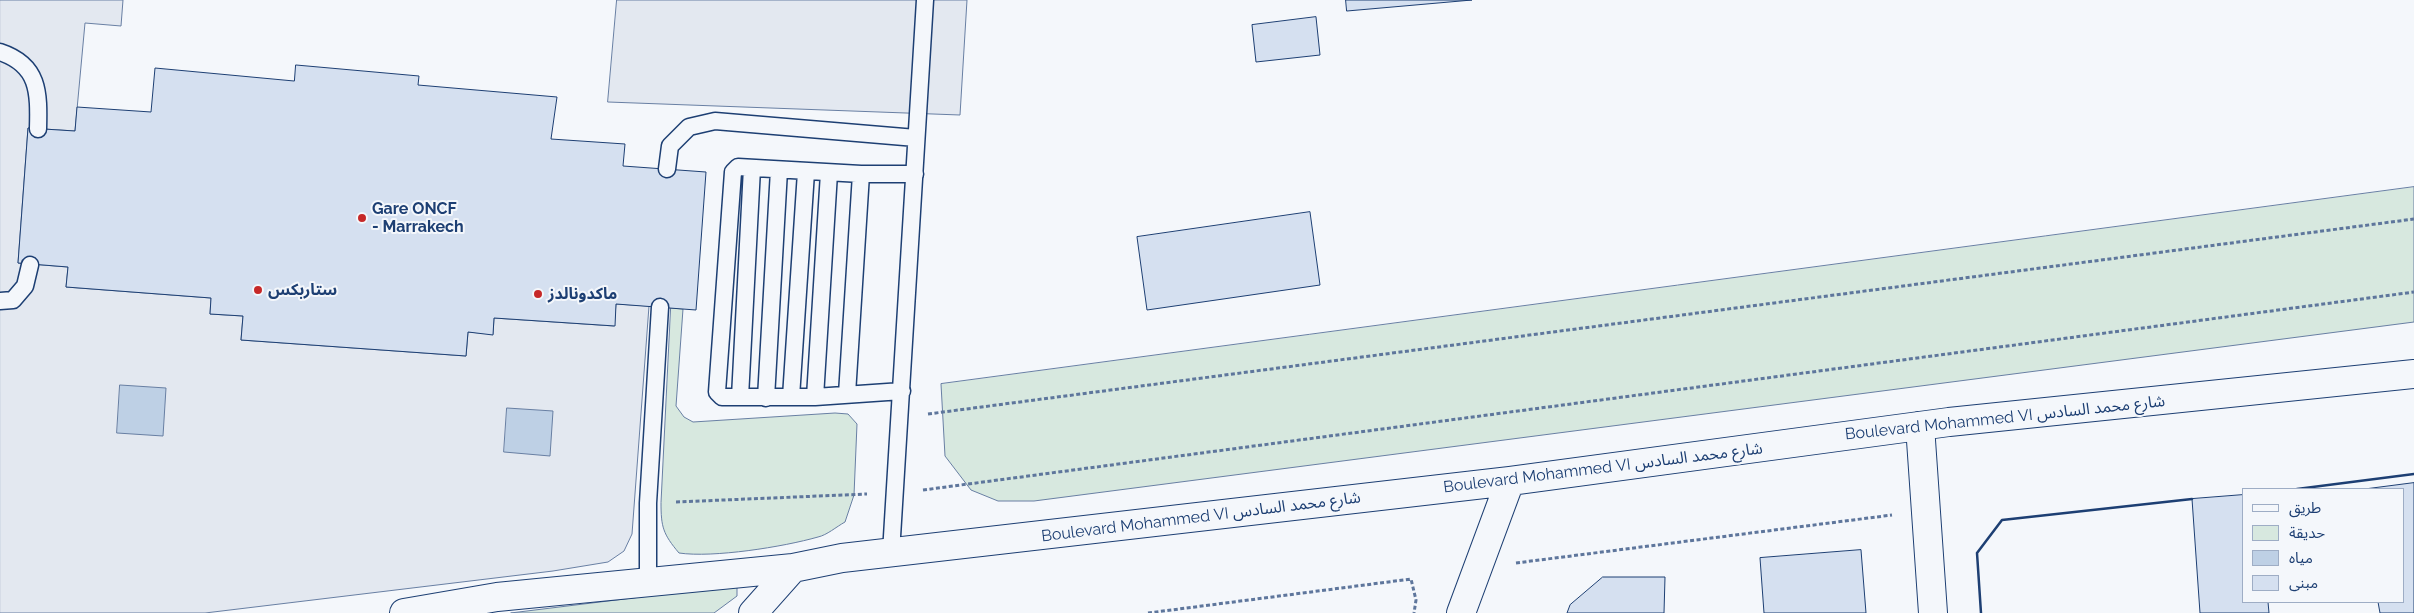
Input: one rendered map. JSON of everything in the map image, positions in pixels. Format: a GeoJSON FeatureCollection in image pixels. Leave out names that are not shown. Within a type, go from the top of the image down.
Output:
{"type":"FeatureCollection","features":[{"type":"Feature","properties":{"kind":"street","name":"Boulevard Mohammed VI شارع محمد السادس"},"geometry":{"type":"LineString","coordinates":[[404,613],[496,597],[793,568],[842,558],[1510,481],[1920,426],[2414,374]]}},
{"type":"Feature","properties":{"kind":"street"},"geometry":{"type":"LineString","coordinates":[[1920,426],[1933,613]]}},
{"type":"Feature","properties":{"kind":"street"},"geometry":{"type":"LineString","coordinates":[[1461,613],[1510,481]]}},
{"type":"Feature","properties":{"kind":"street"},"geometry":{"type":"LineString","coordinates":[[753,613],[793,568]]}},
{"type":"Feature","properties":{"kind":"lane"},"geometry":{"type":"LineString","coordinates":[[891,553],[901,416],[925,0]]}},
{"type":"Feature","properties":{"kind":"lane"},"geometry":{"type":"LineString","coordinates":[[0,52],[14,57],[30,71],[39,95],[38,128]]}},
{"type":"Feature","properties":{"kind":"lane"},"geometry":{"type":"LineString","coordinates":[[667,169],[670,146],[689,128],[715,121],[916,138]]}},
{"type":"Feature","properties":{"kind":"lane"},"geometry":{"type":"LineString","coordinates":[[902,391],[815,397],[766,398],[722,397],[717,392],[733,172],[738,167],[829,173],[914,174]]}},
{"type":"Feature","properties":{"kind":"lane"},"geometry":{"type":"LineString","coordinates":[[740,397],[752,168]]}},
{"type":"Feature","properties":{"kind":"lane"},"geometry":{"type":"LineString","coordinates":[[766,398],[779,170]]}},
{"type":"Feature","properties":{"kind":"lane"},"geometry":{"type":"LineString","coordinates":[[791,397],[806,172]]}},
{"type":"Feature","properties":{"kind":"lane"},"geometry":{"type":"LineString","coordinates":[[815,397],[829,173]]}},
{"type":"Feature","properties":{"kind":"lane"},"geometry":{"type":"LineString","coordinates":[[847,394],[861,174]]}},
{"type":"Feature","properties":{"kind":"lane"},"geometry":{"type":"LineString","coordinates":[[0,301],[13,300],[25,286],[30,265]]}},
{"type":"Feature","properties":{"kind":"lane"},"geometry":{"type":"LineString","coordinates":[[648,582],[648,503],[660,307]]}},
{"type":"Feature","properties":{"kind":"path"},"geometry":{"type":"LineString","coordinates":[[901,416],[952,412],[2414,219]]}},
{"type":"Feature","properties":{"kind":"path"},"geometry":{"type":"LineString","coordinates":[[648,503],[896,493],[2414,292]]}},
{"type":"Feature","properties":{"kind":"path"},"geometry":{"type":"LineString","coordinates":[[1506,564],[1927,510]]}},
{"type":"Feature","properties":{"kind":"path"},"geometry":{"type":"LineString","coordinates":[[1148,613],[1410,580],[1416,600],[1414,613]]}},
{"type":"Feature","properties":{"kind":"green space"},"geometry":{"type":"Polygon","coordinates":[[[2414,187],[2414,322],[1034,501],[998,501],[971,490],[945,456],[941,384],[2414,187]]]}},
{"type":"Feature","properties":{"kind":"green space"},"geometry":{"type":"Polygon","coordinates":[[[671,308],[683,309],[676,406],[684,417],[693,422],[835,413],[848,414],[857,424],[854,495],[845,522],[821,536],[748,551],[710,554],[679,553],[669,541],[662,524],[661,503],[671,308]]]}},
{"type":"Feature","properties":{"kind":"green space"},"geometry":{"type":"Polygon","coordinates":[[[722,587],[737,587],[737,596],[714,613],[511,613],[722,587]]]}},
{"type":"Feature","properties":{"kind":"shaded area"},"geometry":{"type":"Polygon","coordinates":[[[0,0],[123,0],[121,26],[85,23],[75,131],[28,128],[18,263],[68,267],[66,287],[211,298],[210,314],[243,316],[241,340],[466,356],[468,332],[493,334],[494,318],[614,326],[616,304],[649,306],[632,534],[624,551],[608,562],[553,571],[205,613],[0,613],[0,0]]]}},
{"type":"Feature","properties":{"kind":"shaded area"},"geometry":{"type":"Polygon","coordinates":[[[617,0],[967,0],[960,115],[608,102],[617,0]]]}},
{"type":"Feature","properties":{"kind":"water"},"geometry":{"type":"Polygon","coordinates":[[[120,385],[166,388],[163,436],[117,433],[120,385]]]}},
{"type":"Feature","properties":{"kind":"water"},"geometry":{"type":"Polygon","coordinates":[[[507,408],[553,411],[550,456],[504,452],[507,408]]]}},
{"type":"Feature","properties":{"kind":"building"},"geometry":{"type":"Polygon","coordinates":[[[1346,0],[1472,0],[1347,11],[1346,0]]]}},
{"type":"Feature","properties":{"kind":"building"},"geometry":{"type":"Polygon","coordinates":[[[1316,17],[1320,55],[1256,62],[1252,25],[1316,17]]]}},
{"type":"Feature","properties":{"kind":"building","name":"Gare ONCF - Marrakech"},"geometry":{"type":"Polygon","coordinates":[[[296,65],[419,76],[418,85],[557,97],[551,139],[625,144],[623,166],[706,172],[696,310],[616,304],[615,326],[494,318],[493,335],[468,332],[466,356],[241,340],[243,316],[210,314],[211,298],[66,287],[68,267],[18,263],[28,128],[75,131],[77,107],[151,112],[155,68],[294,81],[296,65]]]}},
{"type":"Feature","properties":{"kind":"building"},"geometry":{"type":"Polygon","coordinates":[[[1310,212],[1320,285],[1147,310],[1137,237],[1310,212]]]}},
{"type":"Feature","properties":{"kind":"building"},"geometry":{"type":"Polygon","coordinates":[[[2414,483],[2414,613],[2380,613],[2378,603],[2404,603],[2404,488],[2373,488],[2414,483]]]}},
{"type":"Feature","properties":{"kind":"building"},"geometry":{"type":"Polygon","coordinates":[[[2242,495],[2242,603],[2268,603],[2269,613],[2200,613],[2192,499],[2242,495]]]}},
{"type":"Feature","properties":{"kind":"building"},"geometry":{"type":"Polygon","coordinates":[[[1861,550],[1866,613],[1764,613],[1760,558],[1861,550]]]}},
{"type":"Feature","properties":{"kind":"building"},"geometry":{"type":"Polygon","coordinates":[[[1603,577],[1665,577],[1664,613],[1567,613],[1570,605],[1603,577]]]}},
{"type":"Feature","properties":{"kind":"wall"},"geometry":{"type":"LineString","coordinates":[[2305,488],[2414,474]]}},
{"type":"Feature","properties":{"kind":"wall"},"geometry":{"type":"LineString","coordinates":[[1981,613],[1977,553],[2002,520],[2192,499]]}},
{"type":"Feature","properties":{"kind":"place","name":"Gare ONCF - Marrakech"},"geometry":{"type":"Point","coordinates":[362,218]}},
{"type":"Feature","properties":{"kind":"place","name":"ستاربكس"},"geometry":{"type":"Point","coordinates":[258,290]}},
{"type":"Feature","properties":{"kind":"place","name":"ماكدونالدز"},"geometry":{"type":"Point","coordinates":[538,294]}}]}
